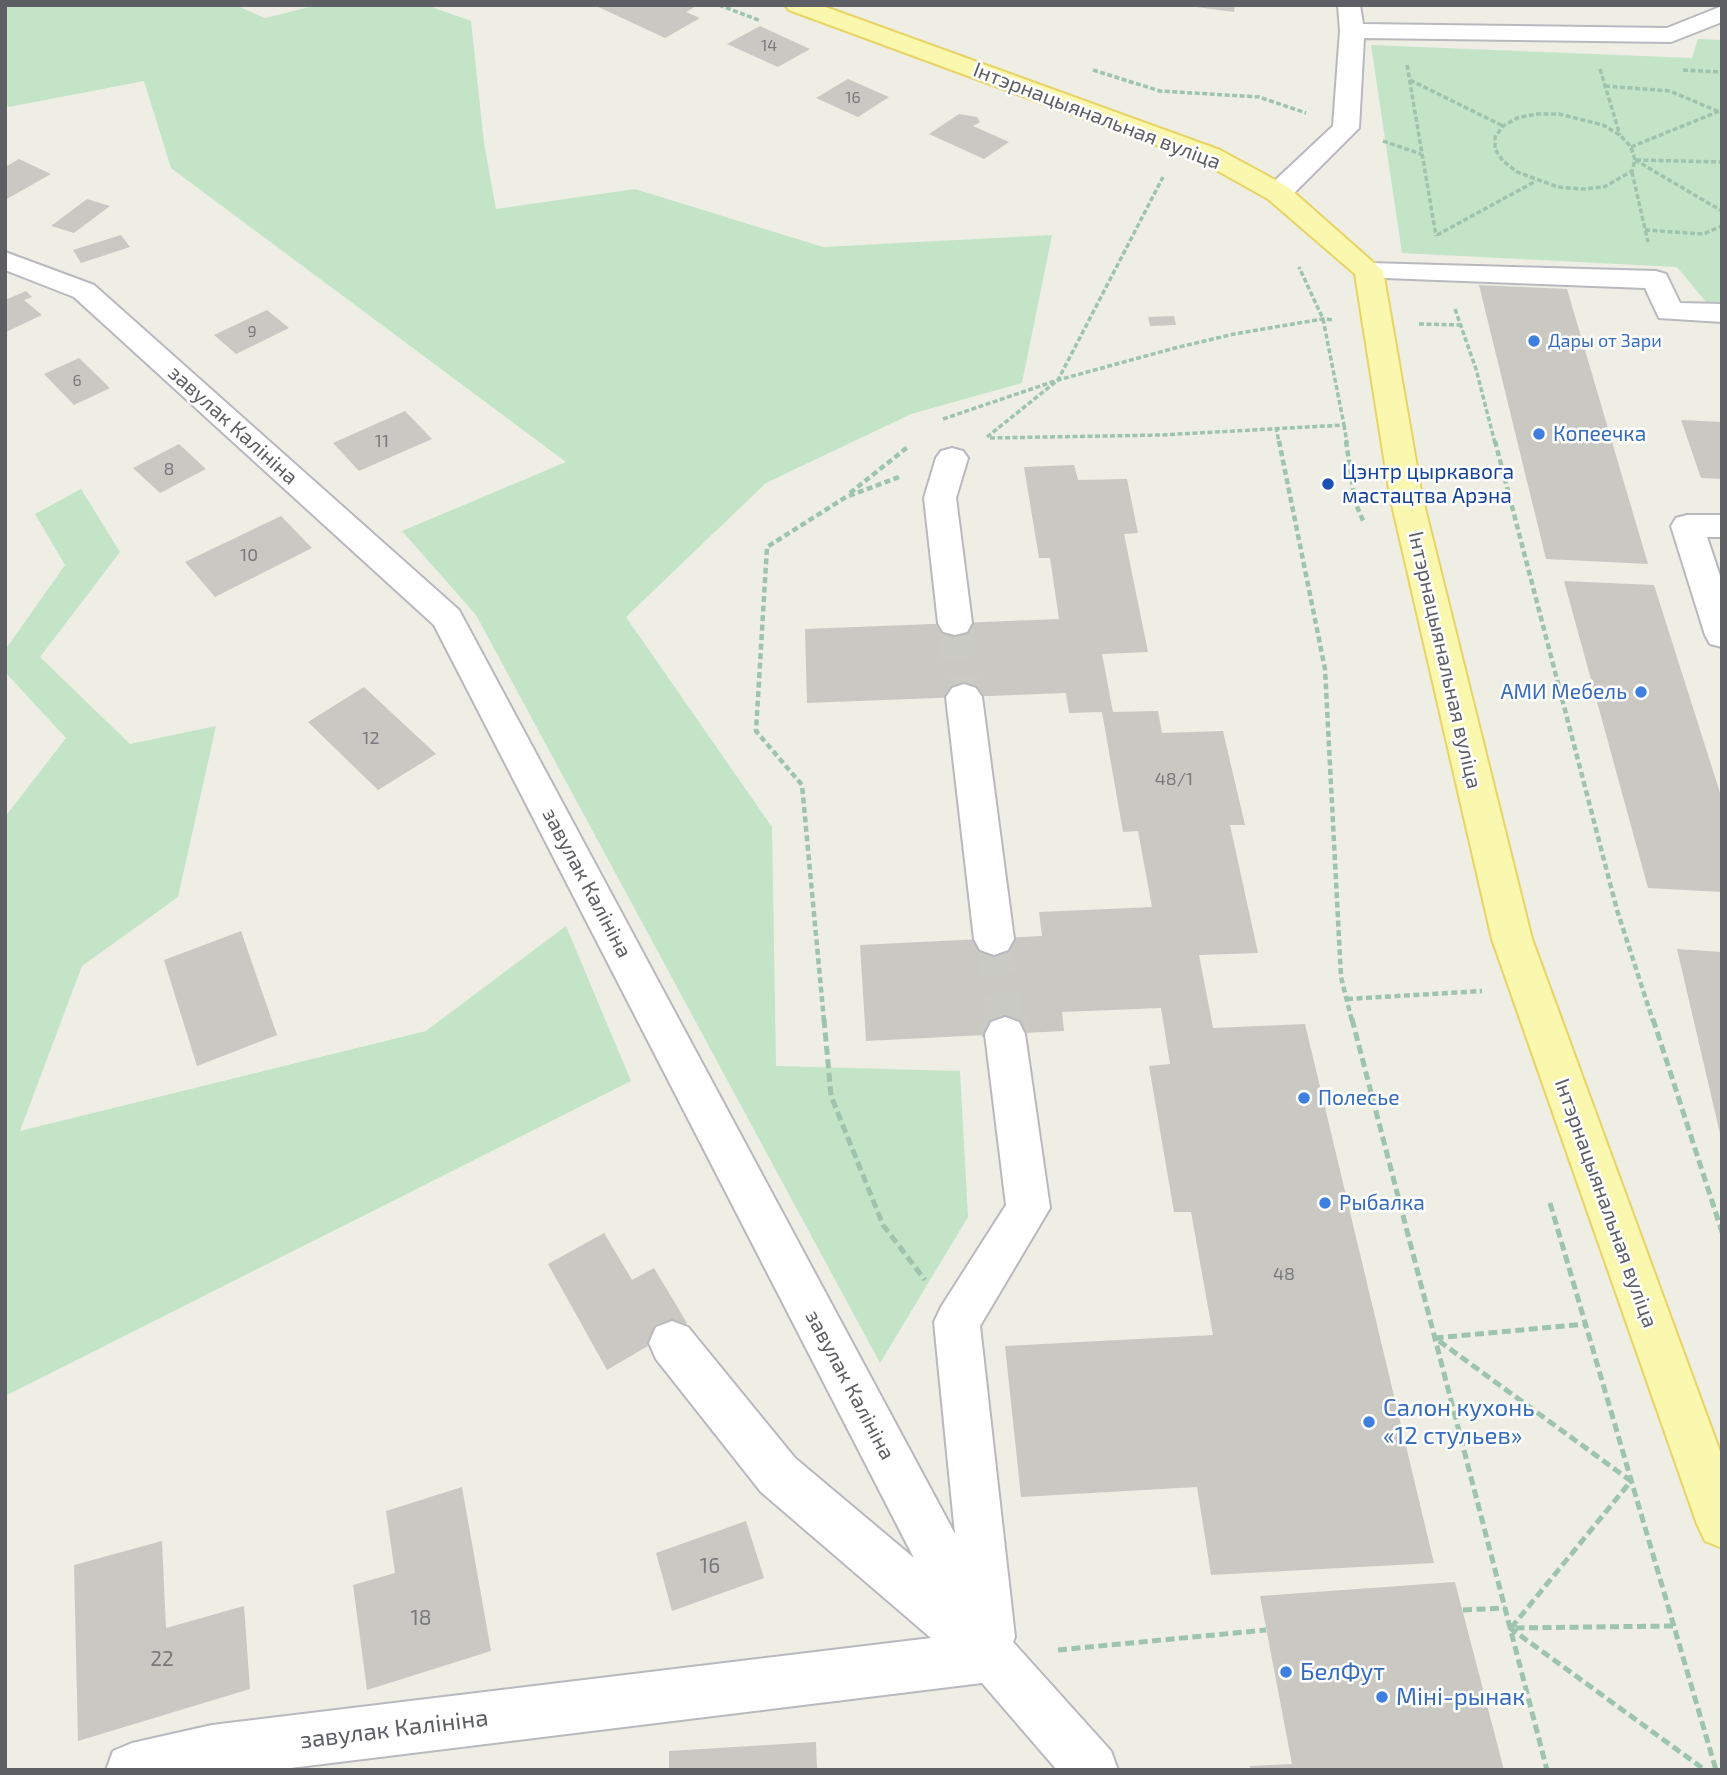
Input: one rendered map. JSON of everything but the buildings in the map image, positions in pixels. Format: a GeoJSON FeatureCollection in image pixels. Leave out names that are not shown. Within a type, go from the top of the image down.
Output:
{"type":"FeatureCollection","features":[{"type":"Feature","properties":{"kind":"main road","name":"Інтэрнацыянальная вуліца"},"geometry":{"type":"LineString","coordinates":[[784,15],[1211,156],[1278,193],[1369,271],[1406,496],[1512,939],[1722,1524]]}},
{"type":"Feature","properties":{"kind":"street"},"geometry":{"type":"LineString","coordinates":[[1278,193],[1346,128],[1352,31],[1348,5]]}},
{"type":"Feature","properties":{"kind":"street"},"geometry":{"type":"LineString","coordinates":[[1671,35],[1722,13]]}},
{"type":"Feature","properties":{"kind":"street"},"geometry":{"type":"LineString","coordinates":[[1352,31],[1722,36]]}},
{"type":"Feature","properties":{"kind":"street","name":"завулак Калініна"},"geometry":{"type":"LineString","coordinates":[[5,260],[84,291],[447,618],[992,1656],[1092,1770]]}},
{"type":"Feature","properties":{"kind":"street"},"geometry":{"type":"LineString","coordinates":[[1369,271],[1657,280],[1669,312],[1722,313]]}},
{"type":"Feature","properties":{"kind":"street"},"geometry":{"type":"LineString","coordinates":[[952,458],[940,498],[955,623]]}},
{"type":"Feature","properties":{"kind":"street"},"geometry":{"type":"LineString","coordinates":[[1722,526],[1687,526],[1722,635]]}},
{"type":"Feature","properties":{"kind":"street"},"geometry":{"type":"LineString","coordinates":[[964,697],[994,939]]}},
{"type":"Feature","properties":{"kind":"street"},"geometry":{"type":"LineString","coordinates":[[992,1656],[957,1322],[1028,1208],[1006,1034]]}},
{"type":"Feature","properties":{"kind":"street"},"geometry":{"type":"LineString","coordinates":[[672,1343],[778,1475],[992,1656]]}},
{"type":"Feature","properties":{"kind":"street","name":"завулак Калініна"},"geometry":{"type":"LineString","coordinates":[[132,1770],[212,1751],[992,1656]]}},
{"type":"Feature","properties":{"kind":"path"},"geometry":{"type":"LineString","coordinates":[[719,5],[784,15]]}},
{"type":"Feature","properties":{"kind":"path"},"geometry":{"type":"LineString","coordinates":[[1402,32],[1443,273],[1475,369],[1617,910],[1722,1232]]}},
{"type":"Feature","properties":{"kind":"path"},"geometry":{"type":"LineString","coordinates":[[1081,66],[1160,91],[1259,97],[1421,154]]}},
{"type":"Feature","properties":{"kind":"path"},"geometry":{"type":"LineString","coordinates":[[1599,66],[1620,135]]}},
{"type":"Feature","properties":{"kind":"path"},"geometry":{"type":"LineString","coordinates":[[1409,80],[1503,126]]}},
{"type":"Feature","properties":{"kind":"path"},"geometry":{"type":"LineString","coordinates":[[1605,86],[1670,91],[1721,112]]}},
{"type":"Feature","properties":{"kind":"path"},"geometry":{"type":"LineString","coordinates":[[1631,147],[1721,112]]}},
{"type":"Feature","properties":{"kind":"path"},"geometry":{"type":"LineString","coordinates":[[1632,171],[1604,187],[1559,187],[1517,172],[1495,149],[1495,136],[1503,126],[1517,118],[1536,114],[1559,114],[1603,125],[1620,135],[1631,147],[1635,160],[1632,171],[1657,280]]}},
{"type":"Feature","properties":{"kind":"path"},"geometry":{"type":"LineString","coordinates":[[1635,160],[1722,162]]}},
{"type":"Feature","properties":{"kind":"path"},"geometry":{"type":"LineString","coordinates":[[1635,160],[1722,211]]}},
{"type":"Feature","properties":{"kind":"path"},"geometry":{"type":"LineString","coordinates":[[1167,169],[1058,380],[986,438],[1161,435],[1344,425],[1323,319],[1297,262]]}},
{"type":"Feature","properties":{"kind":"path"},"geometry":{"type":"LineString","coordinates":[[1436,235],[1536,181]]}},
{"type":"Feature","properties":{"kind":"path"},"geometry":{"type":"LineString","coordinates":[[1645,230],[1703,234],[1722,226]]}},
{"type":"Feature","properties":{"kind":"path"},"geometry":{"type":"LineString","coordinates":[[937,424],[947,415],[1058,380],[1234,334],[1323,319]]}},
{"type":"Feature","properties":{"kind":"path"},"geometry":{"type":"LineString","coordinates":[[1276,427],[1325,669],[1341,977],[1547,1770]]}},
{"type":"Feature","properties":{"kind":"path"},"geometry":{"type":"LineString","coordinates":[[917,440],[846,497],[767,547],[756,731],[802,785],[831,1096],[883,1225],[957,1322]]}},
{"type":"Feature","properties":{"kind":"path"},"geometry":{"type":"LineString","coordinates":[[846,497],[952,458]]}},
{"type":"Feature","properties":{"kind":"path"},"geometry":{"type":"LineString","coordinates":[[1347,999],[1489,991]]}},
{"type":"Feature","properties":{"kind":"path"},"geometry":{"type":"LineString","coordinates":[[1435,1338],[1586,1324]]}},
{"type":"Feature","properties":{"kind":"path"},"geometry":{"type":"LineString","coordinates":[[1435,1338],[1631,1481],[1510,1629]]}},
{"type":"Feature","properties":{"kind":"path"},"geometry":{"type":"LineString","coordinates":[[1463,1610],[1505,1608]]}},
{"type":"Feature","properties":{"kind":"path"},"geometry":{"type":"LineString","coordinates":[[1510,1629],[1673,1626]]}},
{"type":"Feature","properties":{"kind":"path"},"geometry":{"type":"LineString","coordinates":[[1510,1629],[1705,1770]]}},
{"type":"Feature","properties":{"kind":"path"},"geometry":{"type":"LineString","coordinates":[[992,1656],[1266,1630]]}},
{"type":"Feature","properties":{"kind":"green space"},"geometry":{"type":"Polygon","coordinates":[[[5,5],[235,5],[265,18],[317,5],[426,5],[471,21],[484,143],[496,209],[635,189],[823,247],[1052,235],[1022,383],[911,414],[766,483],[626,617],[772,827],[776,1066],[960,1071],[968,1217],[880,1363],[476,615],[402,531],[566,462],[171,168],[144,81],[9,107],[5,101],[5,5]]]}},
{"type":"Feature","properties":{"kind":"green space"},"geometry":{"type":"Polygon","coordinates":[[[1698,39],[1722,40],[1722,303],[1707,303],[1677,267],[1402,253],[1371,45],[1692,58],[1698,39]]]}},
{"type":"Feature","properties":{"kind":"green space"},"geometry":{"type":"Polygon","coordinates":[[[81,489],[120,552],[40,657],[130,744],[216,726],[178,897],[82,966],[20,1131],[426,1031],[566,926],[631,1081],[5,1396],[5,817],[66,738],[5,672],[5,650],[65,565],[35,514],[81,489]]]}},
{"type":"Feature","properties":{"kind":"tunnel"},"geometry":{"type":"LineString","coordinates":[[955,623],[964,697]]}},
{"type":"Feature","properties":{"kind":"tunnel"},"geometry":{"type":"LineString","coordinates":[[994,939],[1003,1021]]}},
{"type":"Feature","properties":{"kind":"tunnel"},"geometry":{"type":"LineString","coordinates":[[1003,1019],[1005,1034]]}},
{"type":"Feature","properties":{"kind":"place","name":"Дары от Зари"},"geometry":{"type":"Point","coordinates":[1534,341]}},
{"type":"Feature","properties":{"kind":"place","name":"Копеечка"},"geometry":{"type":"Point","coordinates":[1539,434]}},
{"type":"Feature","properties":{"kind":"place","name":"Цэнтр цыркавога мастацтва Арэна"},"geometry":{"type":"Point","coordinates":[1328,484]}},
{"type":"Feature","properties":{"kind":"place","name":"АМИ Мебель"},"geometry":{"type":"Point","coordinates":[1641,692]}},
{"type":"Feature","properties":{"kind":"place","name":"Полесье"},"geometry":{"type":"Point","coordinates":[1304,1098]}},
{"type":"Feature","properties":{"kind":"place","name":"Рыбалка"},"geometry":{"type":"Point","coordinates":[1325,1203]}},
{"type":"Feature","properties":{"kind":"place","name":"Салон кухонь «12 стульев»"},"geometry":{"type":"Point","coordinates":[1369,1422]}},
{"type":"Feature","properties":{"kind":"place","name":"БелФут"},"geometry":{"type":"Point","coordinates":[1286,1672]}},
{"type":"Feature","properties":{"kind":"place","name":"Міні-рынак"},"geometry":{"type":"Point","coordinates":[1382,1697]}}]}
